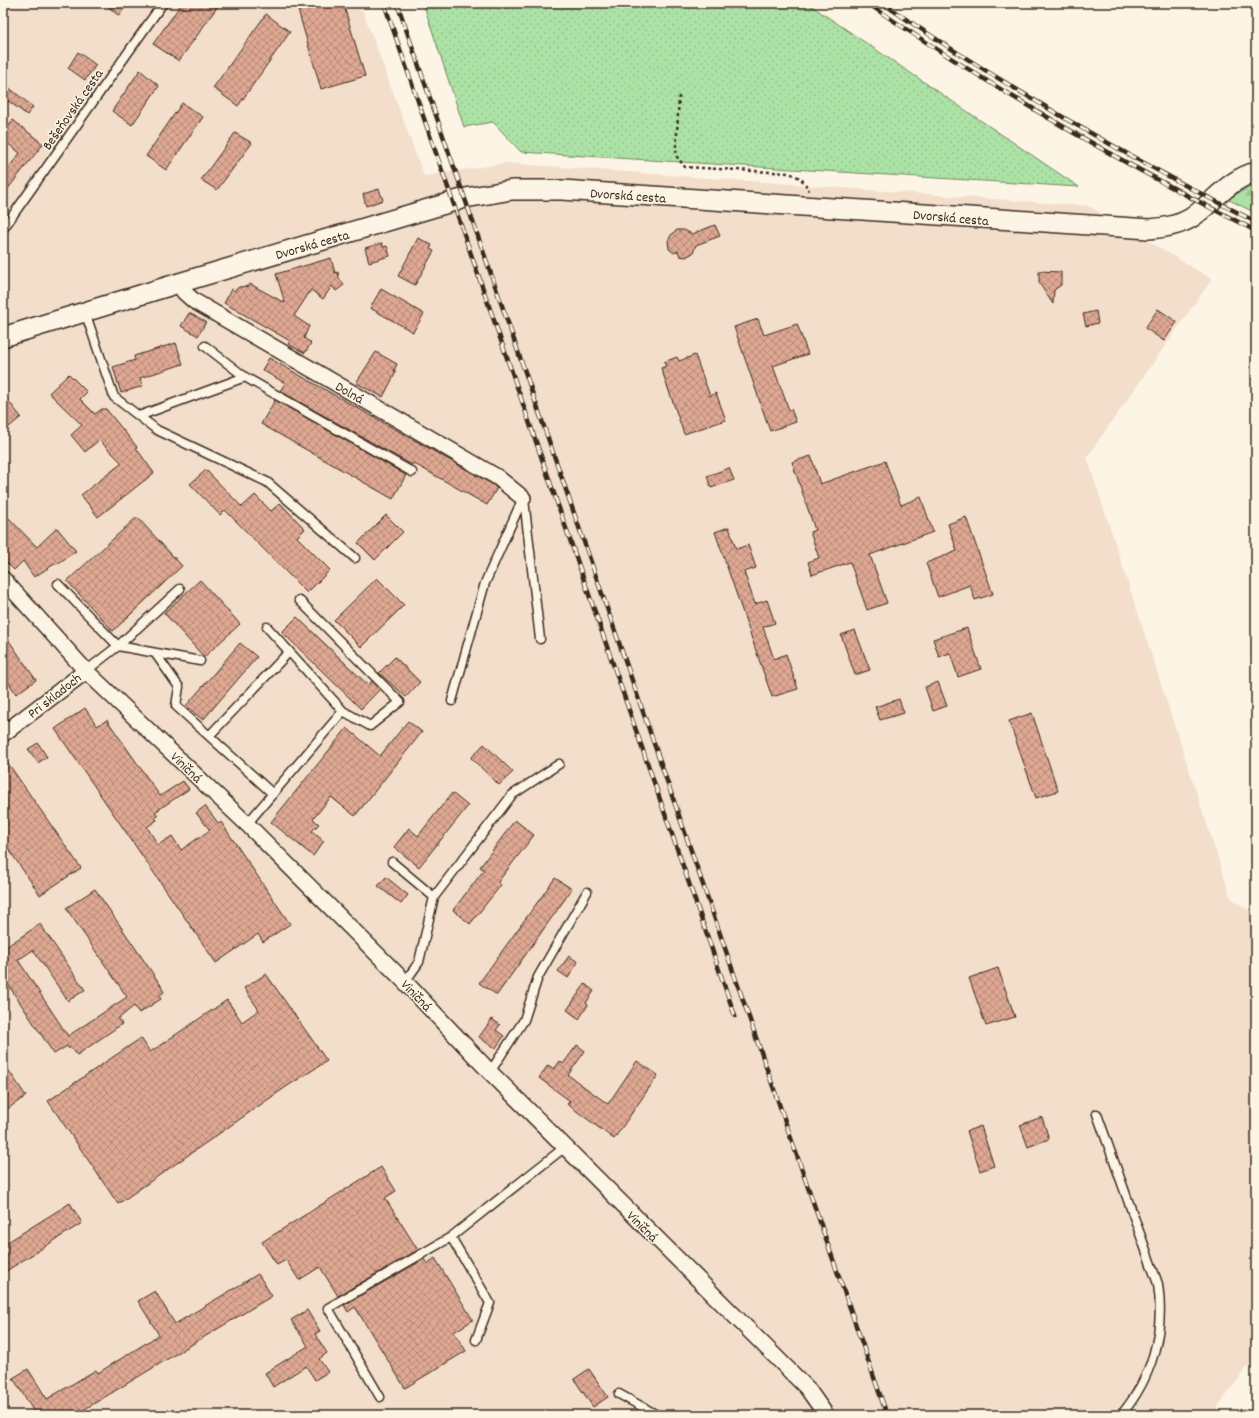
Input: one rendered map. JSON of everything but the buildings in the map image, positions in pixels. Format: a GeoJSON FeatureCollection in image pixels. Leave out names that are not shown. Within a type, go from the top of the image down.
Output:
{"type":"FeatureCollection","features":[{"type":"Feature","properties":{"kind":"street","name":"Dvorská cesta"},"geometry":{"type":"LineString","coordinates":[[3,337],[459,200],[512,190],[562,190],[1149,229],[1173,226],[1191,218],[1230,184],[1256,172]]}},
{"type":"Feature","properties":{"kind":"street","name":"Dolná"},"geometry":{"type":"LineString","coordinates":[[179,283],[184,292],[194,301],[497,477],[523,498]]}},
{"type":"Feature","properties":{"kind":"street","name":"Viničná"},"geometry":{"type":"LineString","coordinates":[[3,579],[86,670],[246,824],[405,982],[490,1072],[807,1388],[826,1415]]}},
{"type":"Feature","properties":{"kind":"street","name":"Pri skladoch"},"geometry":{"type":"LineString","coordinates":[[3,734],[86,670]]}},
{"type":"Feature","properties":{"kind":"lane","name":"Bešeňovská cesta"},"geometry":{"type":"LineString","coordinates":[[3,229],[163,3]]}},
{"type":"Feature","properties":{"kind":"lane"},"geometry":{"type":"LineString","coordinates":[[85,312],[114,397],[157,430],[267,482],[355,558]]}},
{"type":"Feature","properties":{"kind":"lane"},"geometry":{"type":"LineString","coordinates":[[205,346],[246,377],[412,472]]}},
{"type":"Feature","properties":{"kind":"lane"},"geometry":{"type":"LineString","coordinates":[[139,416],[246,377]]}},
{"type":"Feature","properties":{"kind":"lane"},"geometry":{"type":"LineString","coordinates":[[523,498],[540,639]]}},
{"type":"Feature","properties":{"kind":"lane"},"geometry":{"type":"LineString","coordinates":[[452,701],[485,583],[523,498]]}},
{"type":"Feature","properties":{"kind":"lane"},"geometry":{"type":"LineString","coordinates":[[58,584],[118,646],[200,662]]}},
{"type":"Feature","properties":{"kind":"lane"},"geometry":{"type":"LineString","coordinates":[[86,670],[118,646],[180,589]]}},
{"type":"Feature","properties":{"kind":"lane"},"geometry":{"type":"LineString","coordinates":[[267,627],[343,711],[370,726],[400,702],[299,600]]}},
{"type":"Feature","properties":{"kind":"lane"},"geometry":{"type":"LineString","coordinates":[[209,736],[289,652]]}},
{"type":"Feature","properties":{"kind":"lane"},"geometry":{"type":"LineString","coordinates":[[155,653],[179,687],[176,706],[273,794]]}},
{"type":"Feature","properties":{"kind":"lane"},"geometry":{"type":"LineString","coordinates":[[246,824],[343,711]]}},
{"type":"Feature","properties":{"kind":"lane"},"geometry":{"type":"LineString","coordinates":[[405,982],[419,962],[434,897],[512,795],[559,764]]}},
{"type":"Feature","properties":{"kind":"lane"},"geometry":{"type":"LineString","coordinates":[[392,862],[434,897]]}},
{"type":"Feature","properties":{"kind":"lane"},"geometry":{"type":"LineString","coordinates":[[490,1072],[524,1020],[538,976],[588,892]]}},
{"type":"Feature","properties":{"kind":"lane"},"geometry":{"type":"LineString","coordinates":[[1097,1114],[1158,1284],[1161,1304],[1160,1329],[1155,1352],[1147,1374],[1134,1400],[1121,1415]]}},
{"type":"Feature","properties":{"kind":"lane"},"geometry":{"type":"LineString","coordinates":[[380,1397],[328,1308],[451,1237],[565,1147]]}},
{"type":"Feature","properties":{"kind":"lane"},"geometry":{"type":"LineString","coordinates":[[451,1237],[490,1303],[476,1340]]}},
{"type":"Feature","properties":{"kind":"lane"},"geometry":{"type":"LineString","coordinates":[[619,1394],[658,1415]]}},
{"type":"Feature","properties":{"kind":"path"},"geometry":{"type":"LineString","coordinates":[[679,96],[676,150],[680,164],[691,168],[794,175],[802,180],[808,188],[809,206]]}},
{"type":"Feature","properties":{"kind":"shaded area"},"geometry":{"type":"Polygon","coordinates":[[[3,3],[360,3],[424,176],[506,163],[1089,206],[1212,279],[1087,457],[1231,898],[1256,915],[1256,1355],[1212,1415],[3,1415],[3,3]]]}},
{"type":"Feature","properties":{"kind":"green space"},"geometry":{"type":"Polygon","coordinates":[[[423,3],[807,3],[1079,187],[521,152],[493,122],[464,127],[423,3]]]}},
{"type":"Feature","properties":{"kind":"green space"},"geometry":{"type":"Polygon","coordinates":[[[1256,184],[1256,213],[1227,199],[1254,185],[1256,184]]]}},
{"type":"Feature","properties":{"kind":"railway"},"geometry":{"type":"LineString","coordinates":[[384,3],[735,1016]]}},
{"type":"Feature","properties":{"kind":"railway"},"geometry":{"type":"LineString","coordinates":[[397,3],[887,1415]]}},
{"type":"Feature","properties":{"kind":"railway"},"geometry":{"type":"LineString","coordinates":[[867,3],[961,65],[1107,152],[1256,231]]}},
{"type":"Feature","properties":{"kind":"railway"},"geometry":{"type":"LineString","coordinates":[[882,3],[972,62],[1112,146],[1256,222]]}}]}
